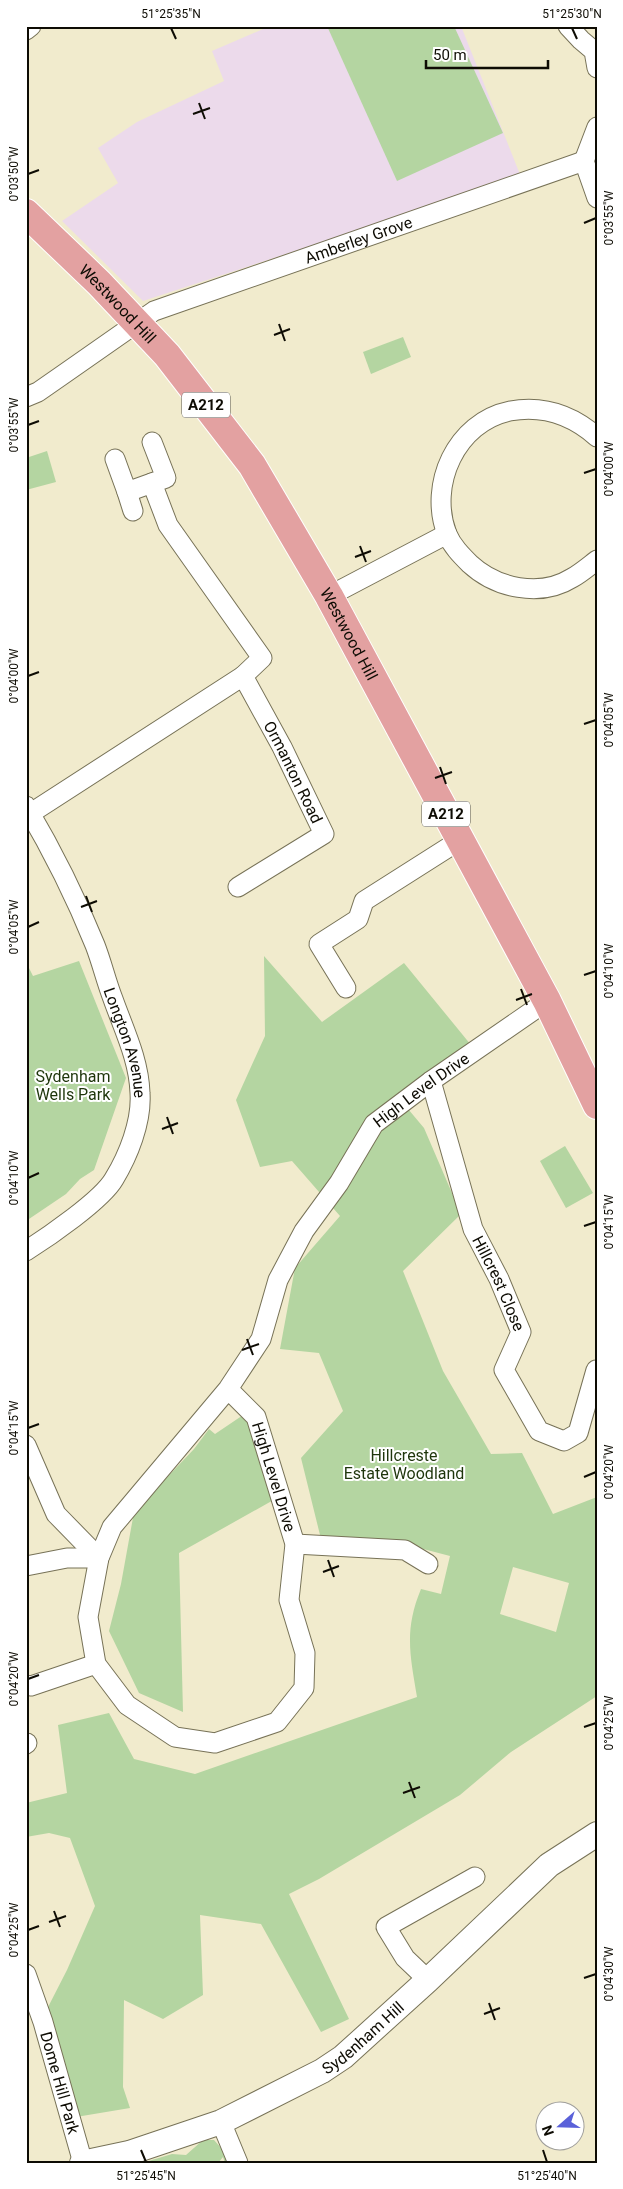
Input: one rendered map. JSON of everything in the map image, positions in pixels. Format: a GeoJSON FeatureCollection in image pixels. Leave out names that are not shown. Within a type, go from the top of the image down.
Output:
{"type":"FeatureCollection","features":[{"type":"Feature","properties":{"kind":"main road","name":"Westwood Hill"},"geometry":{"type":"LineString","coordinates":[[26,213],[99,283],[167,355],[252,465],[329,596],[547,1001],[597,1105]]}},
{"type":"Feature","properties":{"kind":"street"},"geometry":{"type":"LineString","coordinates":[[26,30],[32,26]]}},
{"type":"Feature","properties":{"kind":"street"},"geometry":{"type":"LineString","coordinates":[[568,26],[596,56]]}},
{"type":"Feature","properties":{"kind":"street"},"geometry":{"type":"LineString","coordinates":[[597,127],[584,161],[597,198]]}},
{"type":"Feature","properties":{"kind":"street","name":"Amberley Grove"},"geometry":{"type":"LineString","coordinates":[[26,397],[53,381],[154,311],[584,161]]}},
{"type":"Feature","properties":{"kind":"street"},"geometry":{"type":"LineString","coordinates":[[597,437],[583,425],[564,414],[527,408],[501,413],[483,422],[467,434],[452,454],[444,475],[441,507],[447,534],[459,553],[482,574],[505,585],[528,589],[549,587],[571,579],[597,560]]}},
{"type":"Feature","properties":{"kind":"street"},"geometry":{"type":"LineString","coordinates":[[127,492],[166,478],[152,442]]}},
{"type":"Feature","properties":{"kind":"street"},"geometry":{"type":"LineString","coordinates":[[115,459],[133,511]]}},
{"type":"Feature","properties":{"kind":"street"},"geometry":{"type":"LineString","coordinates":[[28,809],[243,676],[262,658],[168,525],[152,483]]}},
{"type":"Feature","properties":{"kind":"street"},"geometry":{"type":"LineString","coordinates":[[329,596],[447,534]]}},
{"type":"Feature","properties":{"kind":"street","name":"Ormanton Road"},"geometry":{"type":"LineString","coordinates":[[238,887],[324,834],[282,747],[243,676]]}},
{"type":"Feature","properties":{"kind":"street","name":"Longton Avenue"},"geometry":{"type":"LineString","coordinates":[[26,1251],[100,1195],[113,1181],[131,1147],[141,1095],[137,1069],[129,1040],[96,946],[28,809]]}},
{"type":"Feature","properties":{"kind":"street"},"geometry":{"type":"LineString","coordinates":[[346,988],[319,944],[358,919],[364,900],[460,840]]}},
{"type":"Feature","properties":{"kind":"street","name":"High Level Drive"},"geometry":{"type":"LineString","coordinates":[[228,1389],[256,1417],[295,1544],[289,1600],[305,1653],[304,1688],[277,1722],[215,1743],[175,1737],[127,1705],[96,1664],[88,1617],[100,1558],[112,1528],[228,1389],[261,1339],[278,1280],[304,1231],[339,1183],[374,1124],[431,1081],[547,1001]]}},
{"type":"Feature","properties":{"kind":"street","name":"Hillcrest Close"},"geometry":{"type":"LineString","coordinates":[[431,1081],[473,1229],[499,1279],[521,1332],[504,1370],[539,1431],[564,1441],[578,1433],[596,1370]]}},
{"type":"Feature","properties":{"kind":"street"},"geometry":{"type":"LineString","coordinates":[[26,1445],[56,1514],[100,1558]]}},
{"type":"Feature","properties":{"kind":"street"},"geometry":{"type":"LineString","coordinates":[[295,1544],[405,1550],[428,1564]]}},
{"type":"Feature","properties":{"kind":"street"},"geometry":{"type":"LineString","coordinates":[[26,1566],[67,1558],[100,1558]]}},
{"type":"Feature","properties":{"kind":"street"},"geometry":{"type":"LineString","coordinates":[[26,1685],[31,1686],[96,1664]]}},
{"type":"Feature","properties":{"kind":"street","name":"Sydenham Hill"},"geometry":{"type":"LineString","coordinates":[[82,2163],[130,2158],[221,2122],[322,2071],[343,2057],[428,1980],[549,1865],[597,1834]]}},
{"type":"Feature","properties":{"kind":"street"},"geometry":{"type":"LineString","coordinates":[[428,1980],[405,1958],[386,1927],[475,1877]]}},
{"type":"Feature","properties":{"kind":"street","name":"Dome Hill Park"},"geometry":{"type":"LineString","coordinates":[[26,1974],[43,2022],[82,2163]]}},
{"type":"Feature","properties":{"kind":"street"},"geometry":{"type":"LineString","coordinates":[[221,2122],[238,2163]]}},
{"type":"Feature","properties":{"kind":"shaded area"},"geometry":{"type":"Polygon","coordinates":[[[270,26],[461,26],[521,177],[143,301],[62,221],[118,183],[98,148],[137,122],[224,81],[212,51],[270,26]]]}},
{"type":"Feature","properties":{"kind":"green space"},"geometry":{"type":"Polygon","coordinates":[[[327,26],[454,26],[503,133],[397,181],[327,26]]]}},
{"type":"Feature","properties":{"kind":"green space"},"geometry":{"type":"Polygon","coordinates":[[[403,337],[411,357],[371,374],[363,352],[403,337]]]}},
{"type":"Feature","properties":{"kind":"green space"},"geometry":{"type":"Polygon","coordinates":[[[47,451],[56,482],[26,490],[26,458],[47,451]]]}},
{"type":"Feature","properties":{"kind":"green space","name":"Hillcreste Estate Woodland"},"geometry":{"type":"Polygon","coordinates":[[[264,956],[322,1022],[404,963],[471,1045],[398,1097],[424,1128],[461,1214],[403,1271],[443,1371],[491,1454],[522,1453],[553,1514],[597,1497],[597,1696],[511,1752],[460,1795],[319,1879],[289,1894],[349,2019],[321,2032],[261,1924],[200,1915],[203,1995],[163,2019],[124,2000],[123,2087],[130,2108],[76,2117],[46,2011],[67,1970],[95,1906],[70,1838],[49,1833],[26,1837],[26,1803],[67,1793],[58,1725],[109,1713],[134,1759],[195,1774],[417,1697],[410,1643],[412,1617],[421,1589],[441,1594],[450,1556],[408,1545],[321,1539],[301,1458],[343,1411],[319,1353],[280,1349],[295,1268],[340,1216],[292,1161],[260,1167],[236,1100],[265,1036],[264,956]],[[513,1567],[500,1614],[556,1632],[569,1583],[513,1567]]]}},
{"type":"Feature","properties":{"kind":"green space","name":"Sydenham Wells Park"},"geometry":{"type":"Polygon","coordinates":[[[79,961],[126,1078],[94,1170],[80,1179],[66,1194],[26,1221],[26,962],[33,976],[79,961]]]}},
{"type":"Feature","properties":{"kind":"green space"},"geometry":{"type":"Polygon","coordinates":[[[565,1146],[593,1193],[566,1208],[540,1161],[565,1146]]]}},
{"type":"Feature","properties":{"kind":"green space"},"geometry":{"type":"Polygon","coordinates":[[[255,1407],[277,1498],[179,1553],[183,1712],[139,1693],[109,1631],[121,1584],[134,1512],[194,1449],[209,1429],[215,1434],[255,1407]]]}},
{"type":"Feature","properties":{"kind":"green space"},"geometry":{"type":"Polygon","coordinates":[[[203,2140],[214,2140],[222,2149],[228,2163],[225,2163],[223,2157],[218,2163],[142,2163],[172,2154],[186,2155],[203,2140]]]}}]}
